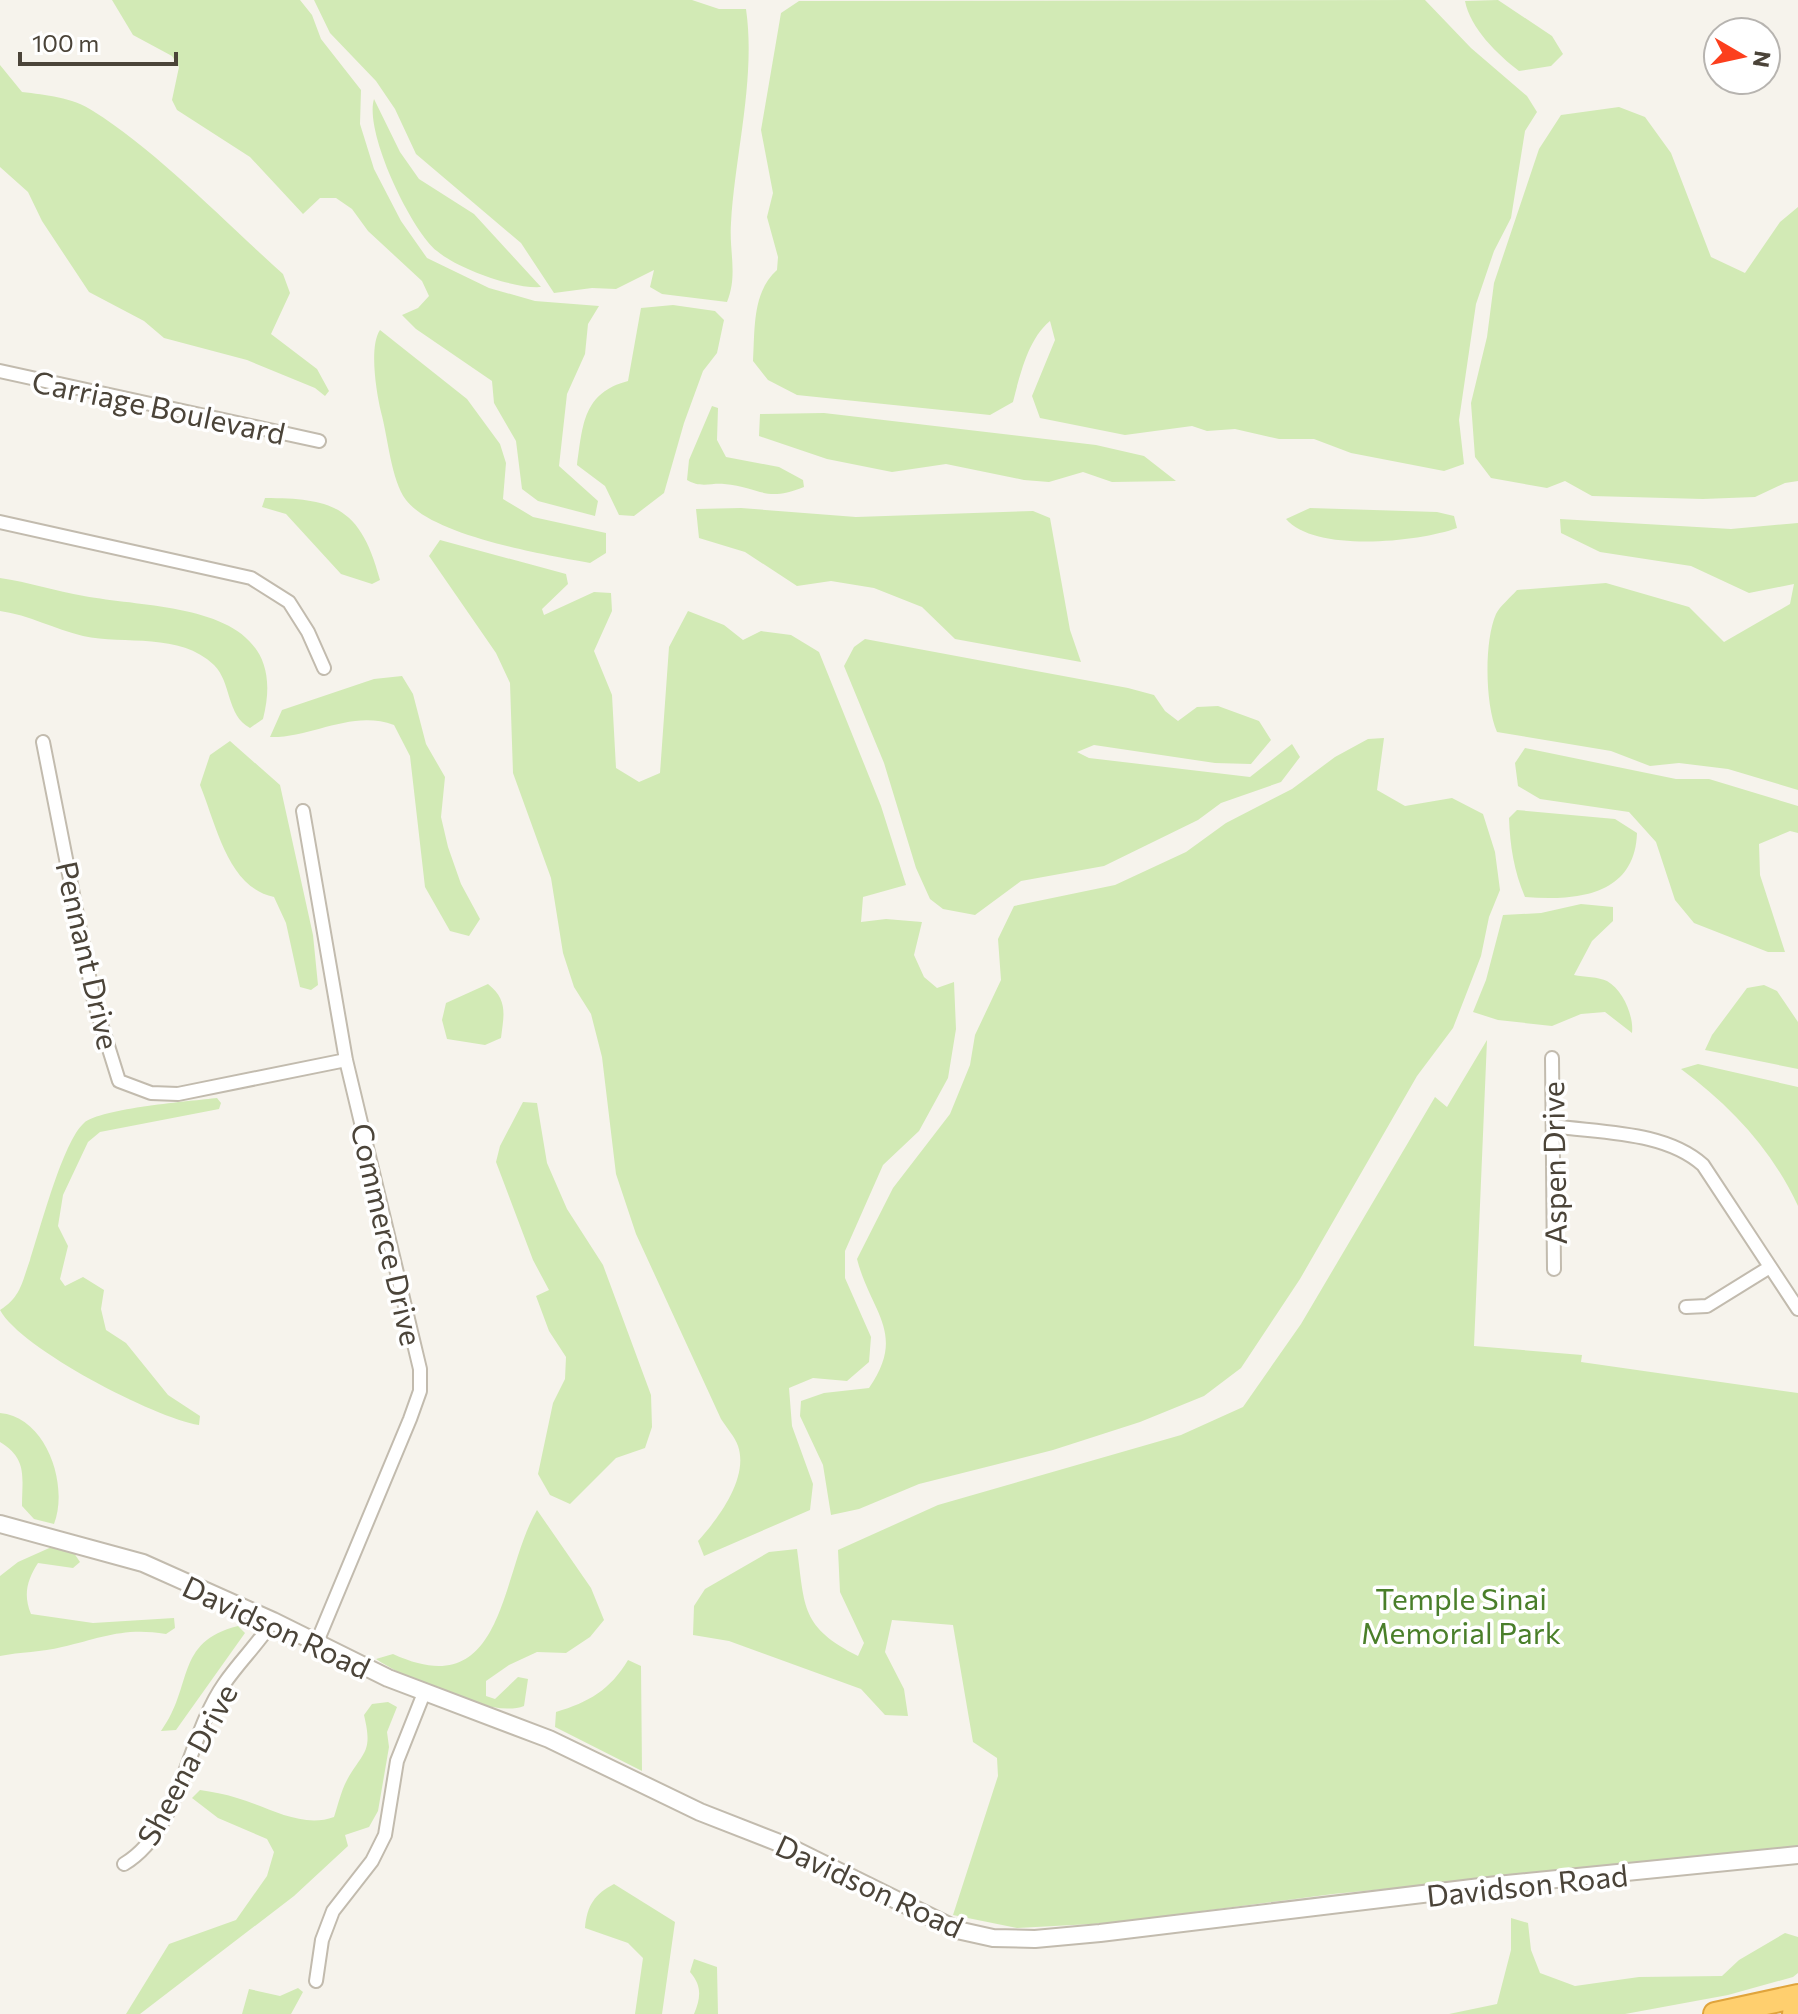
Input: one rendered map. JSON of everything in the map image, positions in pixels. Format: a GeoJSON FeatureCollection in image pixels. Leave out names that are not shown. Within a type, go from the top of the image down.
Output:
{"type":"FeatureCollection","features":[{"type":"Feature","properties":{"kind":"highway"},"geometry":{"type":"LineString","coordinates":[[1715,2014],[1798,1996]]}},
{"type":"Feature","properties":{"kind":"street","name":"Carriage Boulevard"},"geometry":{"type":"LineString","coordinates":[[0,371],[319,441]]}},
{"type":"Feature","properties":{"kind":"street"},"geometry":{"type":"LineString","coordinates":[[0,522],[251,578],[289,602],[324,668]]}},
{"type":"Feature","properties":{"kind":"street","name":"Pennant Drive"},"geometry":{"type":"LineString","coordinates":[[43,742],[94,1001],[119,1081],[151,1093],[178,1094],[346,1060]]}},
{"type":"Feature","properties":{"kind":"street","name":"Commerce Drive"},"geometry":{"type":"LineString","coordinates":[[303,811],[346,1060],[420,1369],[420,1391],[317,1642]]}},
{"type":"Feature","properties":{"kind":"street","name":"Aspen Drive"},"geometry":{"type":"LineString","coordinates":[[1552,1058],[1554,1269]]}},
{"type":"Feature","properties":{"kind":"street"},"geometry":{"type":"LineString","coordinates":[[1553,1126],[1668,1144],[1690,1154],[1703,1165],[1798,1309]]}},
{"type":"Feature","properties":{"kind":"street"},"geometry":{"type":"LineString","coordinates":[[1686,1307],[1707,1306],[1770,1267]]}},
{"type":"Feature","properties":{"kind":"street","name":"Davidson Road"},"geometry":{"type":"LineString","coordinates":[[0,1524],[143,1563],[424,1693],[549,1739],[686,1806],[854,1877],[957,1930],[993,1938],[1035,1939],[1100,1933],[1497,1885],[1798,1855]]}},
{"type":"Feature","properties":{"kind":"street","name":"Sheena Drive"},"geometry":{"type":"LineString","coordinates":[[124,1864],[145,1850],[160,1827],[223,1685],[253,1651],[273,1621]]}},
{"type":"Feature","properties":{"kind":"street"},"geometry":{"type":"LineString","coordinates":[[316,1981],[322,1940],[333,1911],[372,1861],[385,1835],[397,1761],[424,1693]]}},
{"type":"Feature","properties":{"kind":"green space"},"geometry":{"type":"Polygon","coordinates":[[[112,0],[300,0],[312,15],[321,39],[361,90],[360,124],[374,169],[401,221],[427,258],[489,288],[535,301],[599,306],[588,324],[585,354],[567,394],[559,466],[598,501],[595,516],[538,501],[522,489],[516,441],[494,403],[492,381],[416,329],[402,315],[418,308],[429,296],[422,281],[368,231],[352,209],[336,198],[320,198],[303,214],[250,157],[177,110],[172,100],[179,67],[172,56],[133,35],[112,0]]]}},
{"type":"Feature","properties":{"kind":"green space"},"geometry":{"type":"Polygon","coordinates":[[[314,0],[692,0],[719,9],[746,9],[747,89],[733,197],[733,273],[727,302],[662,294],[650,287],[654,270],[616,289],[592,288],[554,293],[521,243],[416,154],[395,109],[376,81],[330,33],[314,0]]]}},
{"type":"Feature","properties":{"kind":"green space"},"geometry":{"type":"Polygon","coordinates":[[[1425,0],[1471,48],[1527,96],[1537,112],[1525,131],[1511,218],[1494,251],[1476,304],[1459,420],[1464,464],[1444,471],[1351,453],[1314,439],[1279,439],[1235,429],[1207,431],[1192,426],[1125,435],[1040,418],[1032,396],[1055,340],[1050,321],[1030,347],[1013,402],[990,415],[797,395],[768,380],[753,361],[759,300],[777,270],[778,257],[767,217],[773,193],[761,130],[781,13],[799,1],[1425,0]]]}},
{"type":"Feature","properties":{"kind":"green space"},"geometry":{"type":"Polygon","coordinates":[[[1498,0],[1552,36],[1563,54],[1551,66],[1519,71],[1486,40],[1473,21],[1465,1],[1498,0]]]}},
{"type":"Feature","properties":{"kind":"green space"},"geometry":{"type":"Polygon","coordinates":[[[0,65],[22,92],[59,97],[76,103],[117,127],[166,167],[283,274],[290,293],[271,334],[317,369],[329,391],[325,396],[315,388],[247,360],[164,338],[144,321],[89,292],[42,221],[28,192],[0,167],[0,65]]]}},
{"type":"Feature","properties":{"kind":"green space"},"geometry":{"type":"Polygon","coordinates":[[[374,99],[400,152],[419,179],[474,214],[541,287],[516,285],[472,271],[446,258],[426,240],[403,202],[383,156],[376,134],[374,99]]]}},
{"type":"Feature","properties":{"kind":"green space"},"geometry":{"type":"Polygon","coordinates":[[[1619,107],[1645,117],[1671,153],[1711,257],[1745,273],[1780,222],[1798,207],[1798,481],[1785,483],[1755,497],[1592,496],[1565,481],[1547,488],[1491,478],[1475,457],[1471,403],[1487,337],[1494,283],[1539,149],[1561,115],[1619,107]]]}},
{"type":"Feature","properties":{"kind":"green space"},"geometry":{"type":"Polygon","coordinates":[[[673,305],[715,311],[724,320],[717,353],[703,371],[664,493],[634,516],[619,515],[605,486],[577,465],[584,424],[588,412],[602,393],[628,381],[641,308],[673,305]]]}},
{"type":"Feature","properties":{"kind":"green space"},"geometry":{"type":"Polygon","coordinates":[[[380,330],[467,399],[500,444],[506,463],[503,499],[533,517],[606,533],[606,553],[590,563],[492,542],[440,524],[420,513],[406,500],[393,470],[377,393],[374,357],[380,330]]]}},
{"type":"Feature","properties":{"kind":"green space"},"geometry":{"type":"Polygon","coordinates":[[[712,406],[718,408],[717,440],[726,457],[779,467],[803,480],[804,487],[771,494],[724,484],[701,485],[687,480],[689,460],[712,406]]]}},
{"type":"Feature","properties":{"kind":"green space"},"geometry":{"type":"Polygon","coordinates":[[[824,413],[1096,445],[1144,456],[1176,481],[1112,482],[1083,472],[1049,482],[946,464],[892,472],[827,459],[759,436],[760,414],[824,413]]]}},
{"type":"Feature","properties":{"kind":"green space"},"geometry":{"type":"Polygon","coordinates":[[[265,498],[311,501],[328,505],[342,513],[354,523],[364,538],[380,580],[372,584],[341,574],[286,514],[262,507],[265,498]]]}},
{"type":"Feature","properties":{"kind":"green space"},"geometry":{"type":"Polygon","coordinates":[[[741,508],[856,517],[1033,511],[1050,518],[1070,630],[1081,662],[955,639],[922,607],[874,588],[831,581],[797,586],[745,552],[699,538],[696,509],[741,508]]]}},
{"type":"Feature","properties":{"kind":"green space"},"geometry":{"type":"Polygon","coordinates":[[[1310,508],[1437,512],[1454,516],[1457,528],[1418,537],[1368,542],[1320,537],[1300,530],[1286,519],[1310,508]]]}},
{"type":"Feature","properties":{"kind":"green space"},"geometry":{"type":"Polygon","coordinates":[[[1560,519],[1731,529],[1798,523],[1798,790],[1728,769],[1679,763],[1650,766],[1611,751],[1497,732],[1488,690],[1489,640],[1496,614],[1517,590],[1606,583],[1689,607],[1724,642],[1790,604],[1794,584],[1749,593],[1691,566],[1600,552],[1561,533],[1560,519]]]}},
{"type":"Feature","properties":{"kind":"green space"},"geometry":{"type":"Polygon","coordinates":[[[440,540],[566,574],[568,584],[542,609],[544,615],[594,592],[611,593],[612,611],[594,651],[612,695],[616,768],[639,782],[660,773],[669,647],[688,611],[724,625],[743,640],[761,631],[791,635],[819,652],[881,806],[906,885],[863,897],[861,922],[886,919],[922,922],[914,955],[924,977],[937,988],[954,982],[956,1029],[948,1078],[919,1131],[883,1165],[845,1251],[845,1278],[871,1337],[869,1362],[847,1381],[813,1378],[789,1388],[792,1426],[813,1484],[810,1510],[704,1556],[698,1541],[730,1497],[739,1471],[738,1446],[721,1419],[636,1234],[616,1174],[602,1057],[591,1014],[574,987],[563,953],[551,878],[513,773],[510,683],[496,653],[429,556],[440,540]]]}},
{"type":"Feature","properties":{"kind":"green space"},"geometry":{"type":"Polygon","coordinates":[[[0,578],[84,596],[182,610],[213,619],[239,632],[258,652],[267,681],[263,719],[250,728],[242,722],[220,672],[200,655],[185,648],[83,636],[0,611],[0,578]]]}},
{"type":"Feature","properties":{"kind":"green space"},"geometry":{"type":"Polygon","coordinates":[[[865,639],[1128,688],[1154,695],[1165,711],[1178,721],[1197,707],[1218,706],[1259,721],[1271,740],[1251,764],[1215,763],[1094,745],[1077,752],[1089,758],[1250,777],[1292,744],[1300,757],[1281,782],[1221,803],[1198,820],[1104,866],[1021,881],[975,915],[943,909],[930,899],[916,868],[884,763],[844,666],[854,647],[865,639]]]}},
{"type":"Feature","properties":{"kind":"green space"},"geometry":{"type":"Polygon","coordinates":[[[402,676],[413,694],[426,744],[445,777],[441,817],[448,847],[461,884],[480,919],[469,936],[450,931],[425,887],[410,756],[394,725],[363,720],[270,737],[282,710],[374,679],[402,676]]]}},
{"type":"Feature","properties":{"kind":"green space"},"geometry":{"type":"Polygon","coordinates":[[[1384,738],[1377,790],[1405,806],[1452,798],[1483,814],[1495,852],[1500,890],[1489,917],[1481,956],[1453,1028],[1417,1076],[1300,1279],[1241,1368],[1204,1396],[1140,1422],[1053,1450],[919,1484],[859,1509],[831,1515],[823,1465],[800,1416],[801,1401],[824,1393],[869,1388],[880,1369],[886,1337],[857,1259],[893,1188],[950,1114],[970,1065],[975,1035],[1001,980],[998,939],[1014,906],[1115,885],[1186,852],[1226,823],[1292,789],[1335,757],[1368,739],[1384,738]]]}},
{"type":"Feature","properties":{"kind":"green space"},"geometry":{"type":"Polygon","coordinates":[[[230,741],[280,785],[313,935],[318,985],[311,990],[300,987],[286,923],[274,897],[258,891],[235,868],[218,835],[200,785],[210,755],[230,741]]]}},
{"type":"Feature","properties":{"kind":"green space"},"geometry":{"type":"Polygon","coordinates":[[[1525,748],[1676,779],[1709,779],[1798,806],[1798,833],[1790,831],[1759,844],[1760,875],[1785,952],[1768,952],[1694,923],[1675,900],[1656,842],[1629,812],[1540,799],[1518,786],[1515,763],[1525,748]]]}},
{"type":"Feature","properties":{"kind":"green space"},"geometry":{"type":"Polygon","coordinates":[[[1517,810],[1615,819],[1637,833],[1634,854],[1626,870],[1614,882],[1599,890],[1564,898],[1525,897],[1515,868],[1510,838],[1509,818],[1517,810]]]}},
{"type":"Feature","properties":{"kind":"green space"},"geometry":{"type":"Polygon","coordinates":[[[1581,904],[1613,907],[1613,921],[1592,941],[1574,975],[1600,979],[1613,985],[1626,1004],[1632,1033],[1605,1012],[1581,1014],[1552,1026],[1498,1020],[1473,1012],[1486,980],[1503,915],[1541,913],[1581,904]]]}},
{"type":"Feature","properties":{"kind":"green space"},"geometry":{"type":"Polygon","coordinates":[[[488,984],[502,1002],[501,1038],[485,1045],[447,1039],[442,1020],[446,1003],[488,984]]]}},
{"type":"Feature","properties":{"kind":"green space"},"geometry":{"type":"Polygon","coordinates":[[[1764,985],[1777,991],[1798,1022],[1798,1069],[1705,1050],[1712,1035],[1747,988],[1764,985]]]}},
{"type":"Feature","properties":{"kind":"green space","name":"Temple Sinai Memorial Park"},"geometry":{"type":"Polygon","coordinates":[[[1487,1040],[1474,1346],[1582,1355],[1581,1362],[1798,1393],[1798,1849],[1333,1894],[1110,1923],[1017,1928],[953,1915],[998,1776],[997,1758],[973,1742],[953,1625],[892,1620],[885,1652],[904,1689],[908,1716],[885,1715],[861,1689],[729,1641],[693,1635],[694,1606],[705,1589],[769,1552],[797,1549],[809,1614],[826,1635],[858,1656],[864,1643],[840,1592],[838,1550],[938,1505],[1181,1435],[1243,1407],[1301,1324],[1435,1097],[1447,1107],[1487,1040]]]}},
{"type":"Feature","properties":{"kind":"green space"},"geometry":{"type":"Polygon","coordinates":[[[1698,1064],[1798,1087],[1798,1206],[1776,1166],[1748,1130],[1717,1098],[1681,1069],[1698,1064]]]}},
{"type":"Feature","properties":{"kind":"green space"},"geometry":{"type":"Polygon","coordinates":[[[217,1098],[221,1103],[219,1109],[100,1132],[88,1142],[63,1195],[58,1226],[68,1246],[60,1279],[65,1286],[83,1277],[104,1290],[101,1309],[106,1330],[126,1343],[168,1395],[200,1416],[199,1425],[152,1410],[91,1380],[34,1343],[13,1326],[0,1310],[20,1288],[60,1166],[84,1123],[127,1109],[217,1098]]]}},
{"type":"Feature","properties":{"kind":"green space"},"geometry":{"type":"Polygon","coordinates":[[[523,1102],[537,1103],[547,1163],[567,1209],[603,1265],[651,1395],[652,1427],[645,1448],[616,1458],[570,1504],[550,1495],[538,1474],[553,1403],[565,1379],[566,1357],[549,1331],[536,1296],[549,1290],[533,1260],[496,1162],[500,1146],[523,1102]]]}},
{"type":"Feature","properties":{"kind":"green space"},"geometry":{"type":"Polygon","coordinates":[[[0,1413],[16,1417],[30,1427],[42,1440],[50,1456],[58,1491],[54,1524],[34,1519],[22,1506],[22,1470],[15,1455],[0,1442],[0,1413]]]}},
{"type":"Feature","properties":{"kind":"green space"},"geometry":{"type":"Polygon","coordinates":[[[537,1510],[591,1588],[604,1620],[590,1637],[566,1653],[537,1652],[509,1665],[486,1681],[486,1696],[495,1699],[518,1677],[528,1679],[524,1706],[509,1709],[471,1702],[407,1677],[376,1659],[393,1654],[430,1665],[458,1663],[478,1648],[493,1626],[505,1598],[537,1510]]]}},
{"type":"Feature","properties":{"kind":"green space"},"geometry":{"type":"Polygon","coordinates":[[[56,1545],[74,1553],[80,1562],[73,1568],[38,1563],[27,1588],[31,1614],[93,1623],[174,1618],[175,1628],[166,1634],[125,1633],[54,1649],[0,1656],[0,1576],[18,1562],[56,1545]]]}},
{"type":"Feature","properties":{"kind":"green space"},"geometry":{"type":"Polygon","coordinates":[[[238,1626],[245,1633],[176,1730],[161,1731],[178,1698],[194,1654],[218,1633],[238,1626]]]}},
{"type":"Feature","properties":{"kind":"green space"},"geometry":{"type":"Polygon","coordinates":[[[628,1660],[641,1666],[642,1771],[555,1727],[556,1712],[598,1694],[628,1660]]]}},
{"type":"Feature","properties":{"kind":"green space"},"geometry":{"type":"Polygon","coordinates":[[[388,1702],[397,1707],[387,1732],[389,1747],[378,1811],[369,1827],[345,1835],[348,1846],[294,1896],[140,2014],[126,2014],[169,1944],[236,1920],[267,1876],[274,1852],[267,1839],[218,1818],[192,1798],[200,1790],[232,1797],[297,1819],[334,1817],[345,1784],[367,1744],[364,1715],[372,1704],[388,1702]]]}},
{"type":"Feature","properties":{"kind":"green space"},"geometry":{"type":"Polygon","coordinates":[[[614,1884],[675,1922],[662,2014],[635,2014],[643,1958],[628,1943],[585,1928],[593,1901],[614,1884]]]}},
{"type":"Feature","properties":{"kind":"green space"},"geometry":{"type":"Polygon","coordinates":[[[1511,1918],[1528,1923],[1531,1950],[1540,1973],[1575,1986],[1639,1977],[1722,1976],[1739,1960],[1785,1933],[1798,1937],[1798,1973],[1728,1995],[1625,2014],[1449,2014],[1497,2004],[1511,1950],[1511,1918]]]}},
{"type":"Feature","properties":{"kind":"green space"},"geometry":{"type":"Polygon","coordinates":[[[694,1959],[717,1967],[718,2014],[694,2014],[699,1992],[690,1972],[694,1959]]]}},
{"type":"Feature","properties":{"kind":"green space"},"geometry":{"type":"Polygon","coordinates":[[[298,1988],[303,1992],[291,2014],[242,2014],[249,1989],[280,1996],[298,1988]]]}}]}
